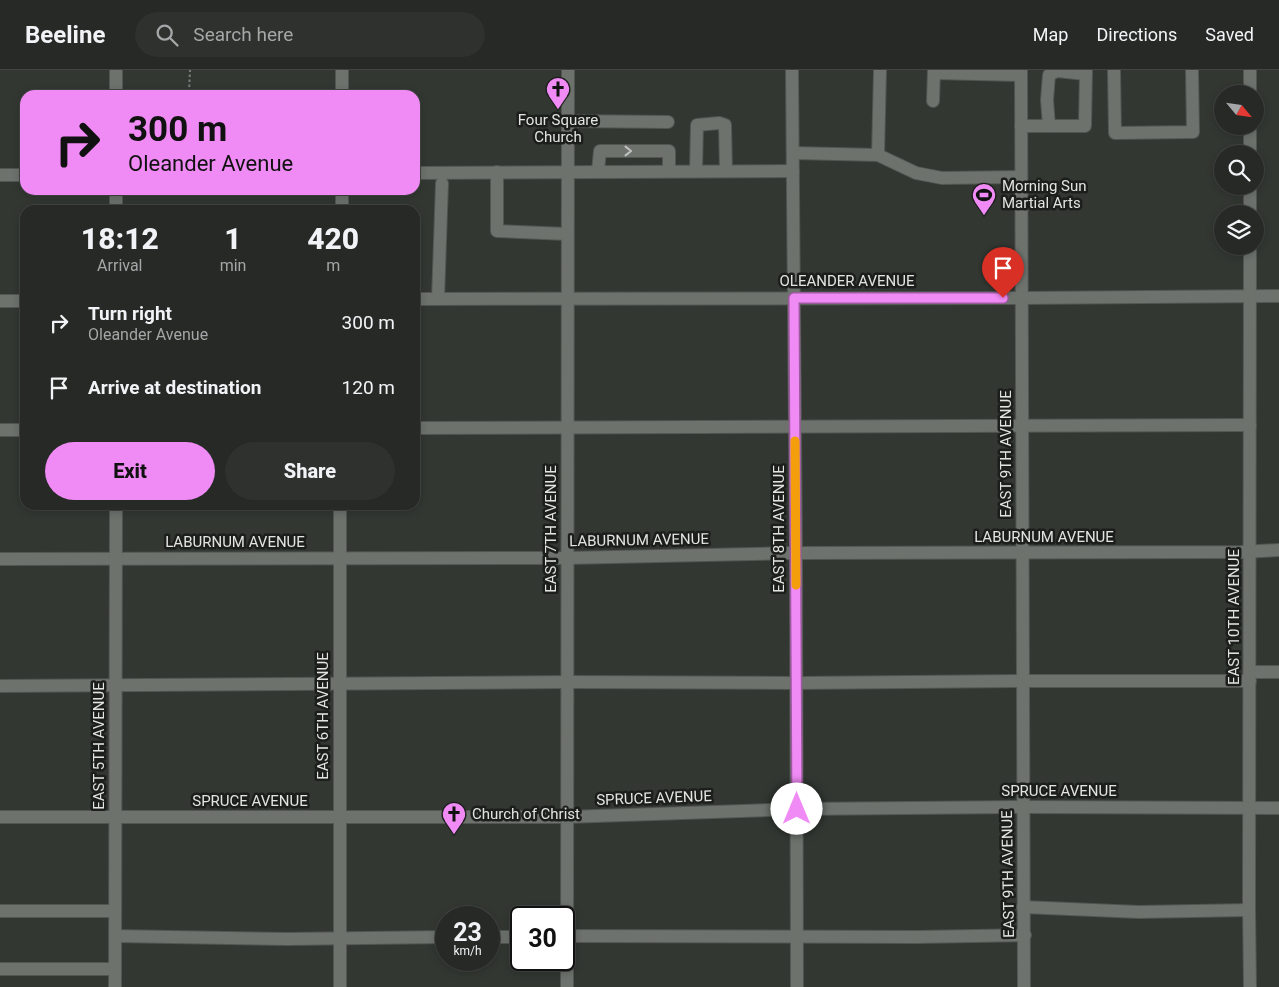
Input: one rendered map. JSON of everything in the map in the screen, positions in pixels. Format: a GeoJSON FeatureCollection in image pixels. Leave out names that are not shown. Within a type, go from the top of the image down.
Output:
{"type":"FeatureCollection","features":[{"type":"Feature","properties":{"kind":"street"},"geometry":{"type":"LineString","coordinates":[[116,70],[116,90]]}},
{"type":"Feature","properties":{"kind":"street"},"geometry":{"type":"LineString","coordinates":[[342,70],[342,90]]}},
{"type":"Feature","properties":{"kind":"street","name":"EAST 7TH AVENUE"},"geometry":{"type":"LineString","coordinates":[[566,906],[568,70]]}},
{"type":"Feature","properties":{"kind":"street","name":"EAST 8TH AVENUE"},"geometry":{"type":"LineString","coordinates":[[792,70],[797,987]]}},
{"type":"Feature","properties":{"kind":"street"},"geometry":{"type":"LineString","coordinates":[[878,155],[880,70]]}},
{"type":"Feature","properties":{"kind":"street"},"geometry":{"type":"LineString","coordinates":[[1114,70],[1115,133],[1193,132],[1192,70]]}},
{"type":"Feature","properties":{"kind":"street"},"geometry":{"type":"LineString","coordinates":[[1250,70],[1250,85]]}},
{"type":"Feature","properties":{"kind":"street"},"geometry":{"type":"LineString","coordinates":[[933,101],[934,72],[1021,73]]}},
{"type":"Feature","properties":{"kind":"street"},"geometry":{"type":"LineString","coordinates":[[1021,126],[1049,126],[1083,126],[1086,125],[1086,72],[1057,72],[1049,75],[1047,100],[1049,126]]}},
{"type":"Feature","properties":{"kind":"street","name":"EAST 9TH AVENUE"},"geometry":{"type":"LineString","coordinates":[[1021,73],[1024,987]]}},
{"type":"Feature","properties":{"kind":"street"},"geometry":{"type":"LineString","coordinates":[[567,121],[668,122]]}},
{"type":"Feature","properties":{"kind":"street"},"geometry":{"type":"LineString","coordinates":[[696,171],[697,125],[718,123],[725,126],[726,171]]}},
{"type":"Feature","properties":{"kind":"street"},"geometry":{"type":"LineString","coordinates":[[598,172],[600,151],[669,151],[669,171]]}},
{"type":"Feature","properties":{"kind":"street"},"geometry":{"type":"LineString","coordinates":[[793,152],[878,155],[916,173],[942,178],[1021,177]]}},
{"type":"Feature","properties":{"kind":"street"},"geometry":{"type":"LineString","coordinates":[[420,173],[793,170]]}},
{"type":"Feature","properties":{"kind":"street"},"geometry":{"type":"LineString","coordinates":[[497,172],[497,231],[567,234]]}},
{"type":"Feature","properties":{"kind":"street"},"geometry":{"type":"LineString","coordinates":[[0,175],[20,175]]}},
{"type":"Feature","properties":{"kind":"street"},"geometry":{"type":"LineString","coordinates":[[438,299],[442,182]]}},
{"type":"Feature","properties":{"kind":"street","name":"EAST 10TH AVENUE"},"geometry":{"type":"LineString","coordinates":[[1250,255],[1250,987]]}},
{"type":"Feature","properties":{"kind":"street","name":"OLEANDER AVENUE"},"geometry":{"type":"LineString","coordinates":[[420,299],[1279,296]]}},
{"type":"Feature","properties":{"kind":"street"},"geometry":{"type":"LineString","coordinates":[[0,301],[20,301]]}},
{"type":"Feature","properties":{"kind":"street"},"geometry":{"type":"LineString","coordinates":[[420,428],[1250,425]]}},
{"type":"Feature","properties":{"kind":"street"},"geometry":{"type":"LineString","coordinates":[[0,430],[20,430]]}},
{"type":"Feature","properties":{"kind":"street","name":"EAST 5TH AVENUE"},"geometry":{"type":"LineString","coordinates":[[115,987],[116,510]]}},
{"type":"Feature","properties":{"kind":"street","name":"EAST 6TH AVENUE"},"geometry":{"type":"LineString","coordinates":[[340,510],[340,987]]}},
{"type":"Feature","properties":{"kind":"street","name":"LABURNUM AVENUE"},"geometry":{"type":"LineString","coordinates":[[0,559],[567,558],[796,553],[1023,554],[1250,552],[1279,550]]}},
{"type":"Feature","properties":{"kind":"street"},"geometry":{"type":"LineString","coordinates":[[0,686],[567,682],[796,683],[1250,676],[1279,672]]}},
{"type":"Feature","properties":{"kind":"street","name":"SPRUCE AVENUE"},"geometry":{"type":"LineString","coordinates":[[0,818],[567,817],[797,809],[1023,806],[1279,808]]}},
{"type":"Feature","properties":{"kind":"street"},"geometry":{"type":"LineString","coordinates":[[1023,906],[1139,912],[1249,910]]}},
{"type":"Feature","properties":{"kind":"street"},"geometry":{"type":"LineString","coordinates":[[0,911],[115,912]]}},
{"type":"Feature","properties":{"kind":"street"},"geometry":{"type":"LineString","coordinates":[[575,936],[917,937],[1025,934]]}},
{"type":"Feature","properties":{"kind":"street"},"geometry":{"type":"LineString","coordinates":[[115,936],[287,939],[435,937]]}},
{"type":"Feature","properties":{"kind":"street"},"geometry":{"type":"LineString","coordinates":[[0,969],[115,969]]}},
{"type":"Feature","properties":{"kind":"street","name":"EAST 7TH AVENUE"},"geometry":{"type":"LineString","coordinates":[[567,971],[567,987]]}},
{"type":"Feature","properties":{"kind":"path"},"geometry":{"type":"LineString","coordinates":[[189,90],[190,70]]}},
{"type":"Feature","properties":{"kind":"slow traffic"},"geometry":{"type":"LineString","coordinates":[[795,441],[796,585]]}},
{"type":"Feature","properties":{"kind":"place","name":"Four Square Church"},"geometry":{"type":"Point","coordinates":[558,110]}},
{"type":"Feature","properties":{"kind":"place","name":"Morning Sun Martial Arts"},"geometry":{"type":"Point","coordinates":[984,216]}},
{"type":"Feature","properties":{"kind":"place","name":"Church of Christ"},"geometry":{"type":"Point","coordinates":[454,835]}},
{"type":"Feature","properties":{"kind":"route"},"geometry":{"type":"LineString","coordinates":[[797,809],[794,298],[1003,298]]}}]}
